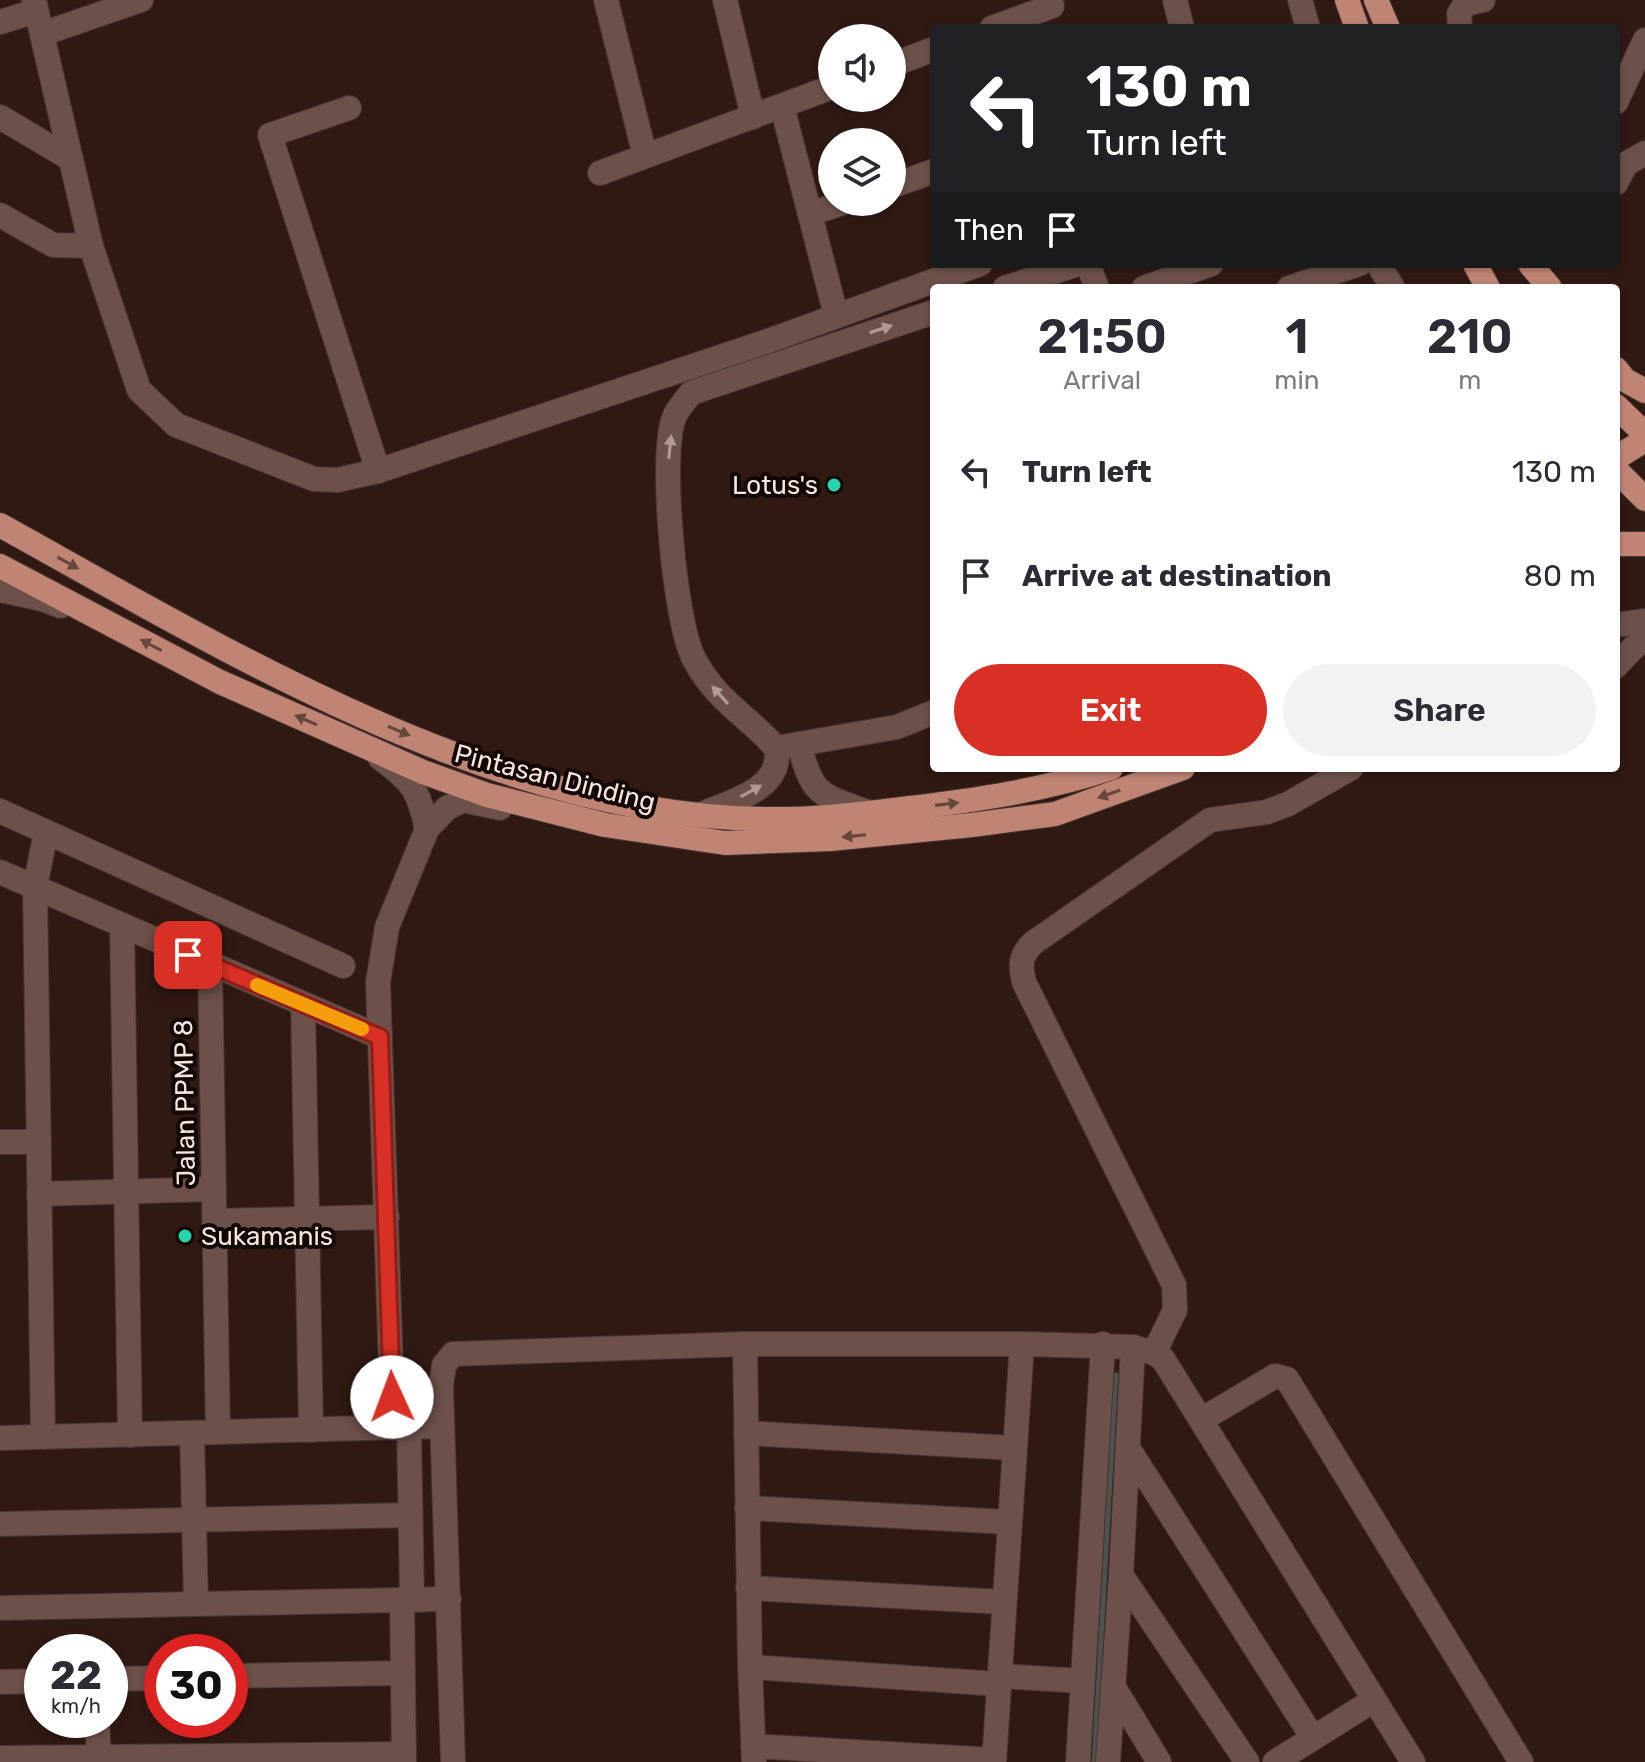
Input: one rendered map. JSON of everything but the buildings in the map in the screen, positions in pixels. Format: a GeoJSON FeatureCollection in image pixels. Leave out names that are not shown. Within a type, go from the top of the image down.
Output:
{"type":"FeatureCollection","features":[{"type":"Feature","properties":{"kind":"main road"},"geometry":{"type":"LineString","coordinates":[[1347,0],[1356,24]]}},
{"type":"Feature","properties":{"kind":"main road"},"geometry":{"type":"LineString","coordinates":[[1376,0],[1386,24]]}},
{"type":"Feature","properties":{"kind":"main road"},"geometry":{"type":"LineString","coordinates":[[1533,268],[1547,284]]}},
{"type":"Feature","properties":{"kind":"main road"},"geometry":{"type":"LineString","coordinates":[[1620,374],[1645,391]]}},
{"type":"Feature","properties":{"kind":"main road"},"geometry":{"type":"LineString","coordinates":[[1620,410],[1645,437],[1620,455]]}},
{"type":"Feature","properties":{"kind":"main road"},"geometry":{"type":"LineString","coordinates":[[1620,475],[1635,494]]}},
{"type":"Feature","properties":{"kind":"main road","name":"Pintasan Dinding"},"geometry":{"type":"LineString","coordinates":[[0,525],[201,636],[356,713],[436,747],[567,792],[657,809],[764,819],[870,813],[991,799],[1098,772]]}},
{"type":"Feature","properties":{"kind":"main road"},"geometry":{"type":"LineString","coordinates":[[1620,544],[1645,544]]}},
{"type":"Feature","properties":{"kind":"main road","name":"Pintasan Dinding"},"geometry":{"type":"LineString","coordinates":[[0,566],[220,682],[423,772],[487,795],[605,825],[725,843],[830,839],[1055,814],[1172,772]]}},
{"type":"Feature","properties":{"kind":"street"},"geometry":{"type":"LineString","coordinates":[[0,22],[141,0]]}},
{"type":"Feature","properties":{"kind":"street"},"geometry":{"type":"LineString","coordinates":[[606,0],[645,156]]}},
{"type":"Feature","properties":{"kind":"street"},"geometry":{"type":"LineString","coordinates":[[1175,0],[1181,24]]}},
{"type":"Feature","properties":{"kind":"street"},"geometry":{"type":"LineString","coordinates":[[1300,0],[1307,24]]}},
{"type":"Feature","properties":{"kind":"street"},"geometry":{"type":"LineString","coordinates":[[1460,24],[1459,14],[1465,4],[1483,0]]}},
{"type":"Feature","properties":{"kind":"street"},"geometry":{"type":"LineString","coordinates":[[729,1],[753,117]]}},
{"type":"Feature","properties":{"kind":"street"},"geometry":{"type":"LineString","coordinates":[[1007,24],[1054,11]]}},
{"type":"Feature","properties":{"kind":"street"},"geometry":{"type":"LineString","coordinates":[[37,15],[91,246],[139,390],[176,425],[314,479],[337,480],[378,471],[775,352],[930,313]]}},
{"type":"Feature","properties":{"kind":"street"},"geometry":{"type":"LineString","coordinates":[[1620,93],[1645,40]]}},
{"type":"Feature","properties":{"kind":"street"},"geometry":{"type":"LineString","coordinates":[[906,60],[930,51]]}},
{"type":"Feature","properties":{"kind":"street"},"geometry":{"type":"LineString","coordinates":[[600,173],[818,92]]}},
{"type":"Feature","properties":{"kind":"street"},"geometry":{"type":"LineString","coordinates":[[782,106],[836,315]]}},
{"type":"Feature","properties":{"kind":"street"},"geometry":{"type":"LineString","coordinates":[[349,108],[270,135],[378,471]]}},
{"type":"Feature","properties":{"kind":"street"},"geometry":{"type":"LineString","coordinates":[[0,117],[71,159]]}},
{"type":"Feature","properties":{"kind":"street"},"geometry":{"type":"LineString","coordinates":[[1620,175],[1626,164],[1645,153]]}},
{"type":"Feature","properties":{"kind":"street"},"geometry":{"type":"LineString","coordinates":[[906,181],[930,172]]}},
{"type":"Feature","properties":{"kind":"street"},"geometry":{"type":"LineString","coordinates":[[810,214],[818,211]]}},
{"type":"Feature","properties":{"kind":"street"},"geometry":{"type":"LineString","coordinates":[[0,215],[53,245],[91,246]]}},
{"type":"Feature","properties":{"kind":"street"},"geometry":{"type":"LineString","coordinates":[[870,813],[829,797],[815,788],[788,746],[715,692],[692,657],[682,620],[666,490],[673,418],[691,393],[775,352],[836,315],[969,268]]}},
{"type":"Feature","properties":{"kind":"street"},"geometry":{"type":"LineString","coordinates":[[1017,284],[1066,268]]}},
{"type":"Feature","properties":{"kind":"street"},"geometry":{"type":"LineString","coordinates":[[1155,284],[1200,268]]}},
{"type":"Feature","properties":{"kind":"street"},"geometry":{"type":"LineString","coordinates":[[1301,284],[1347,268]]}},
{"type":"Feature","properties":{"kind":"street"},"geometry":{"type":"LineString","coordinates":[[0,590],[42,599],[119,628]]}},
{"type":"Feature","properties":{"kind":"street"},"geometry":{"type":"LineString","coordinates":[[1620,624],[1645,621]]}},
{"type":"Feature","properties":{"kind":"street"},"geometry":{"type":"LineString","coordinates":[[1620,662],[1645,640]]}},
{"type":"Feature","properties":{"kind":"street"},"geometry":{"type":"LineString","coordinates":[[702,814],[766,783],[788,746],[897,727],[930,714]]}},
{"type":"Feature","properties":{"kind":"street"},"geometry":{"type":"LineString","coordinates":[[361,744],[413,784],[422,804],[427,829]]}},
{"type":"Feature","properties":{"kind":"street"},"geometry":{"type":"LineString","coordinates":[[1108,1762],[1128,1448],[1144,1350],[1175,1310],[1174,1285],[1024,982],[1021,966],[1023,953],[1210,820],[1246,817],[1288,804],[1344,772]]}},
{"type":"Feature","properties":{"kind":"street"},"geometry":{"type":"LineString","coordinates":[[0,1758],[404,1758],[403,1673],[410,1515],[387,1217],[378,982],[384,939],[427,829],[447,808],[463,800],[545,820],[605,825]]}},
{"type":"Feature","properties":{"kind":"street"},"geometry":{"type":"LineString","coordinates":[[0,811],[343,966]]}},
{"type":"Feature","properties":{"kind":"street"},"geometry":{"type":"LineString","coordinates":[[43,1437],[35,887],[46,832]]}},
{"type":"Feature","properties":{"kind":"street"},"geometry":{"type":"LineString","coordinates":[[0,872],[380,1037]]}},
{"type":"Feature","properties":{"kind":"street"},"geometry":{"type":"LineString","coordinates":[[122,925],[130,1435]]}},
{"type":"Feature","properties":{"kind":"street","name":"Jalan PPMP 8"},"geometry":{"type":"LineString","coordinates":[[210,964],[218,1432]]}},
{"type":"Feature","properties":{"kind":"street"},"geometry":{"type":"LineString","coordinates":[[303,1004],[311,1430]]}},
{"type":"Feature","properties":{"kind":"street"},"geometry":{"type":"LineString","coordinates":[[0,1142],[39,1142]]}},
{"type":"Feature","properties":{"kind":"street"},"geometry":{"type":"LineString","coordinates":[[39,1194],[214,1189]]}},
{"type":"Feature","properties":{"kind":"street"},"geometry":{"type":"LineString","coordinates":[[215,1221],[387,1217]]}},
{"type":"Feature","properties":{"kind":"street"},"geometry":{"type":"LineString","coordinates":[[745,1344],[754,1754],[994,1761],[1022,1344]]}},
{"type":"Feature","properties":{"kind":"street"},"geometry":{"type":"LineString","coordinates":[[453,1762],[441,1386],[444,1365],[453,1354],[745,1344],[1103,1344],[1144,1350],[1170,1370],[1411,1761]]}},
{"type":"Feature","properties":{"kind":"street"},"geometry":{"type":"LineString","coordinates":[[1078,1762],[1103,1344]]}},
{"type":"Feature","properties":{"kind":"street"},"geometry":{"type":"LineString","coordinates":[[1201,1420],[1275,1376],[1287,1379],[1521,1762]]}},
{"type":"Feature","properties":{"kind":"street"},"geometry":{"type":"LineString","coordinates":[[0,1438],[442,1426]]}},
{"type":"Feature","properties":{"kind":"street"},"geometry":{"type":"LineString","coordinates":[[192,1433],[196,1604]]}},
{"type":"Feature","properties":{"kind":"street"},"geometry":{"type":"LineString","coordinates":[[746,1433],[1014,1448]]}},
{"type":"Feature","properties":{"kind":"street"},"geometry":{"type":"LineString","coordinates":[[1128,1448],[1313,1738]]}},
{"type":"Feature","properties":{"kind":"street"},"geometry":{"type":"LineString","coordinates":[[747,1508],[1008,1522]]}},
{"type":"Feature","properties":{"kind":"street"},"geometry":{"type":"LineString","coordinates":[[0,1524],[410,1515]]}},
{"type":"Feature","properties":{"kind":"street"},"geometry":{"type":"LineString","coordinates":[[1121,1575],[1247,1762]]}},
{"type":"Feature","properties":{"kind":"street"},"geometry":{"type":"LineString","coordinates":[[748,1588],[1003,1602]]}},
{"type":"Feature","properties":{"kind":"street"},"geometry":{"type":"LineString","coordinates":[[0,1608],[449,1599]]}},
{"type":"Feature","properties":{"kind":"street"},"geometry":{"type":"LineString","coordinates":[[750,1667],[999,1680],[1083,1681]]}},
{"type":"Feature","properties":{"kind":"street"},"geometry":{"type":"LineString","coordinates":[[248,1676],[403,1673]]}},
{"type":"Feature","properties":{"kind":"street"},"geometry":{"type":"LineString","coordinates":[[0,1682],[24,1681]]}},
{"type":"Feature","properties":{"kind":"street"},"geometry":{"type":"LineString","coordinates":[[1113,1686],[1159,1762]]}},
{"type":"Feature","properties":{"kind":"street"},"geometry":{"type":"LineString","coordinates":[[1275,1762],[1374,1700]]}},
{"type":"Feature","properties":{"kind":"street"},"geometry":{"type":"LineString","coordinates":[[98,1738],[99,1756]]}},
{"type":"Feature","properties":{"kind":"waterway"},"geometry":{"type":"LineString","coordinates":[[1094,1762],[1116,1375]]}},
{"type":"Feature","properties":{"kind":"slow traffic"},"geometry":{"type":"LineString","coordinates":[[257,985],[362,1029]]}},
{"type":"Feature","properties":{"kind":"place","name":"Lotus's"},"geometry":{"type":"Point","coordinates":[834,485]}},
{"type":"Feature","properties":{"kind":"place","name":"Sukamanis"},"geometry":{"type":"Point","coordinates":[185,1236]}},
{"type":"Feature","properties":{"kind":"route"},"geometry":{"type":"LineString","coordinates":[[188,955],[380,1037],[392,1397]]}}]}
